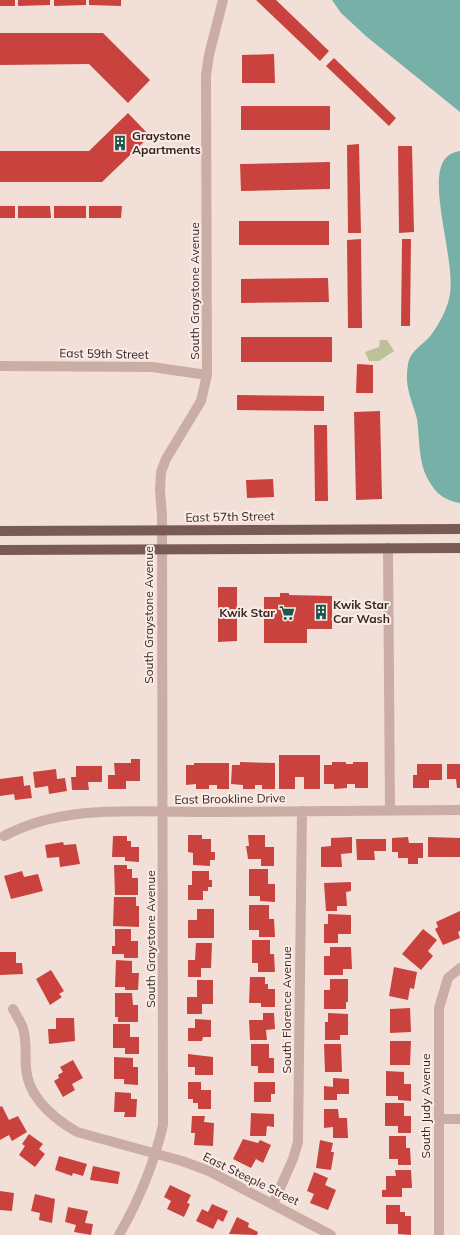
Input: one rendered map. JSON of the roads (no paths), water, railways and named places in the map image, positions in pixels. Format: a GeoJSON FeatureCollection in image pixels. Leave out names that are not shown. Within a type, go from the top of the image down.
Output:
{"type":"FeatureCollection","features":[{"type":"Feature","properties":{"kind":"main road","name":"East 57th Street"},"geometry":{"type":"LineString","coordinates":[[0,531],[460,529]]}},
{"type":"Feature","properties":{"kind":"main road"},"geometry":{"type":"LineString","coordinates":[[0,550],[460,548]]}},
{"type":"Feature","properties":{"kind":"street","name":"South Graystone Avenue"},"geometry":{"type":"LineString","coordinates":[[119,1235],[134,1209],[156,1154],[163,1125],[162,530],[160,490],[161,472],[166,459],[201,402],[207,375],[206,75],[209,55],[223,0]]}},
{"type":"Feature","properties":{"kind":"street","name":"East 59th Street"},"geometry":{"type":"LineString","coordinates":[[0,366],[152,367],[207,375]]}},
{"type":"Feature","properties":{"kind":"street"},"geometry":{"type":"LineString","coordinates":[[388,548],[390,811]]}},
{"type":"Feature","properties":{"kind":"street","name":"East Brookline Drive"},"geometry":{"type":"LineString","coordinates":[[4,836],[42,820],[100,811],[163,813],[460,810]]}},
{"type":"Feature","properties":{"kind":"street","name":"South Florence Avenue"},"geometry":{"type":"LineString","coordinates":[[273,1204],[293,1159],[298,1142],[302,811]]}},
{"type":"Feature","properties":{"kind":"street","name":"South Judy Avenue"},"geometry":{"type":"LineString","coordinates":[[439,1235],[439,1008],[448,978],[460,968]]}},
{"type":"Feature","properties":{"kind":"street","name":"East Steeple Street"},"geometry":{"type":"LineString","coordinates":[[13,1009],[23,1028],[26,1069],[30,1086],[38,1101],[51,1115],[77,1132],[156,1154],[209,1171],[331,1235]]}},
{"type":"Feature","properties":{"kind":"street"},"geometry":{"type":"LineString","coordinates":[[439,1119],[460,1119]]}},
{"type":"Feature","properties":{"kind":"water"},"geometry":{"type":"Polygon","coordinates":[[[332,0],[460,0],[460,112],[367,37],[341,13],[332,0]]]}},
{"type":"Feature","properties":{"kind":"water"},"geometry":{"type":"Polygon","coordinates":[[[460,151],[460,503],[450,501],[438,493],[425,474],[421,459],[417,419],[407,381],[407,370],[411,356],[434,331],[443,316],[449,299],[451,280],[440,206],[439,174],[446,157],[460,151]]]}},
{"type":"Feature","properties":{"kind":"place","name":"Graystone Apartments"},"geometry":{"type":"Point","coordinates":[120,143]}},
{"type":"Feature","properties":{"kind":"place","name":"Kwik Star Car Wash"},"geometry":{"type":"Point","coordinates":[321,612]}},
{"type":"Feature","properties":{"kind":"place","name":"Kwik Star"},"geometry":{"type":"Point","coordinates":[287,613]}}]}
